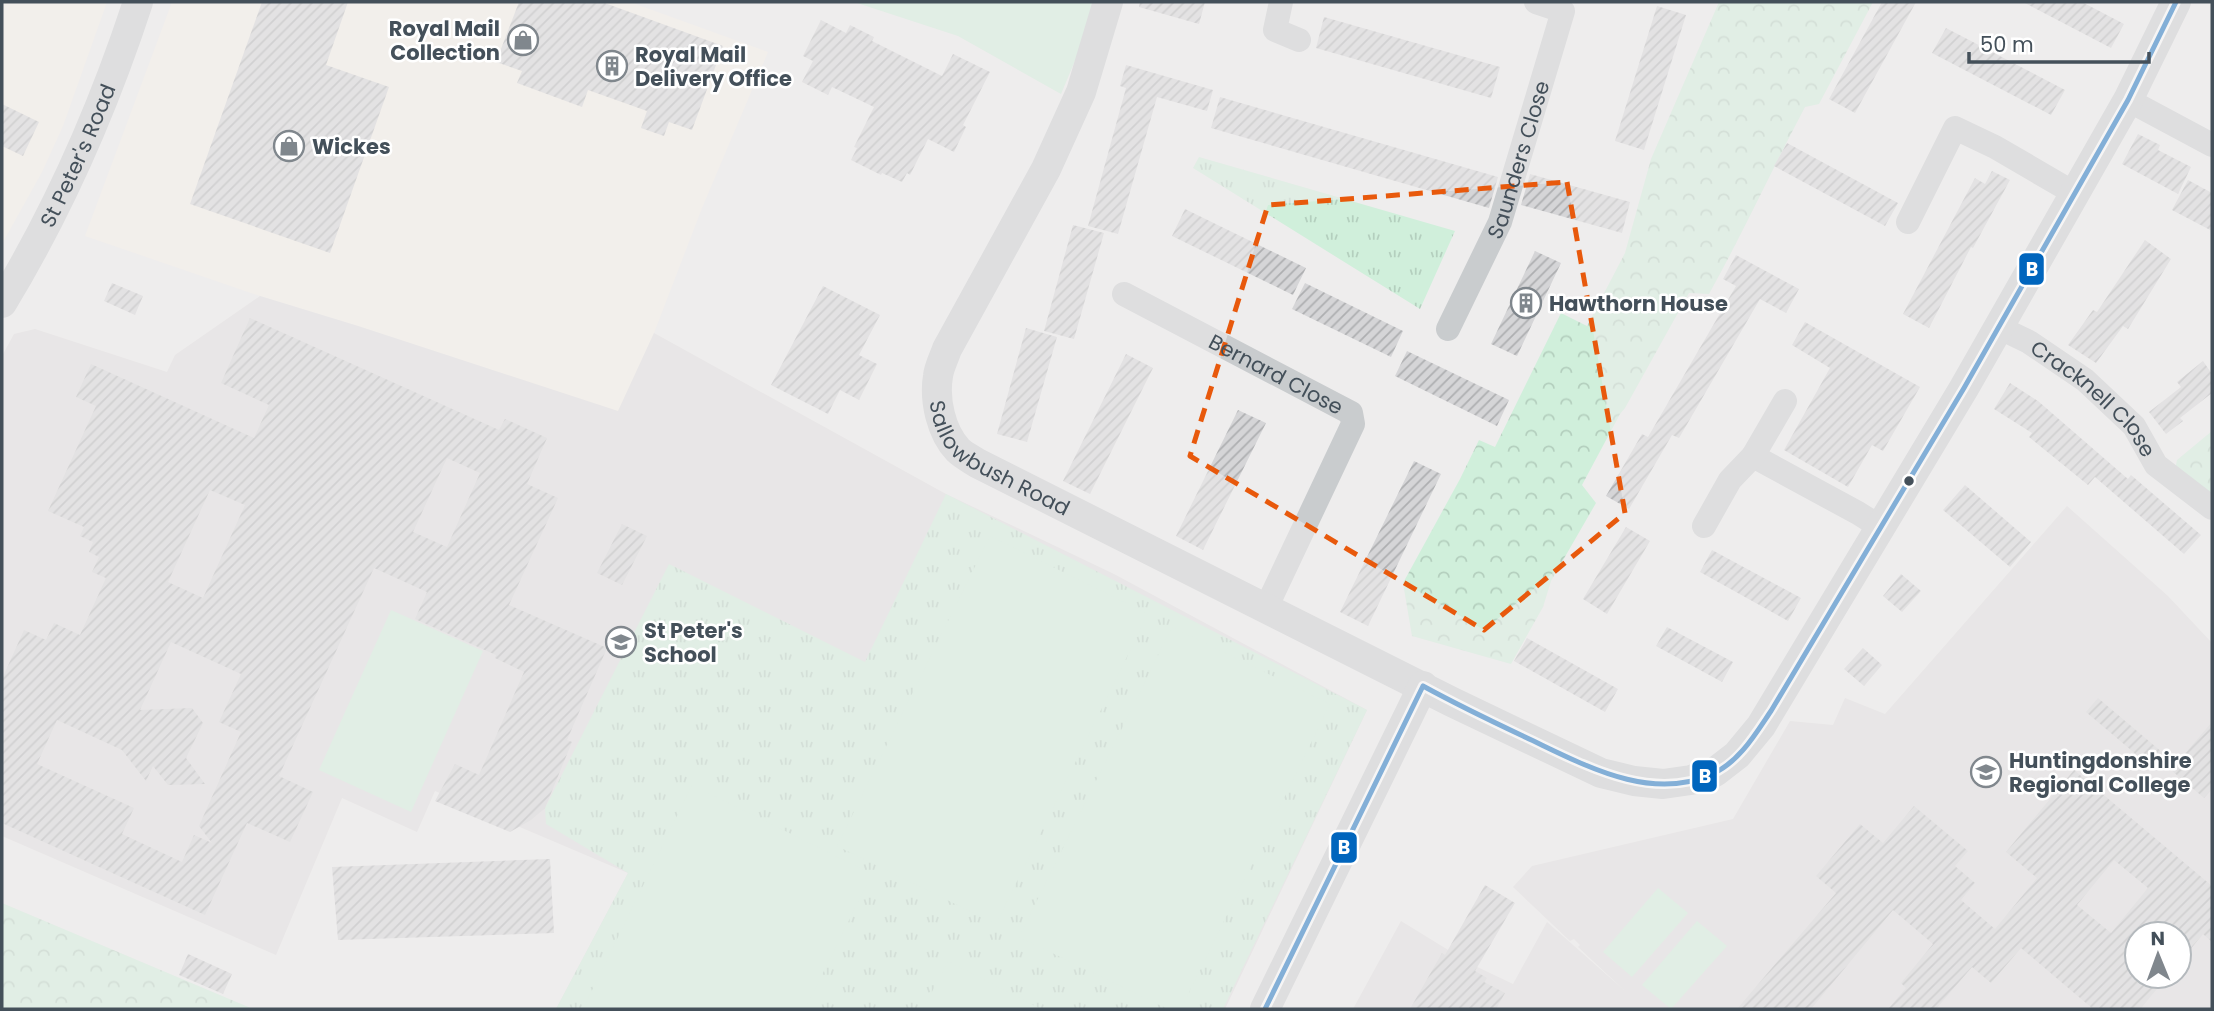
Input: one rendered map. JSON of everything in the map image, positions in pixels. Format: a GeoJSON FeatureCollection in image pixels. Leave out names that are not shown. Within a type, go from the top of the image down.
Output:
{"type":"FeatureCollection","features":[{"type":"Feature","properties":{"kind":"street","name":"St Peter's Road"},"geometry":{"type":"LineString","coordinates":[[2,303],[59,198],[116,68],[138,2]]}},
{"type":"Feature","properties":{"kind":"street","name":"Sallowbush Road"},"geometry":{"type":"LineString","coordinates":[[1108,2],[1081,92],[1046,169],[947,349],[938,374],[940,417],[958,450],[977,463],[1452,702],[1601,773],[1634,781],[1663,784],[1691,780],[1715,772],[1737,755],[1761,726],[1998,327],[2128,100],[2176,2]]}},
{"type":"Feature","properties":{"kind":"street"},"geometry":{"type":"LineString","coordinates":[[1282,2],[1275,30],[1299,40]]}},
{"type":"Feature","properties":{"kind":"street","name":"Saunders Close"},"geometry":{"type":"LineString","coordinates":[[1448,329],[1500,222],[1563,10],[1536,2]]}},
{"type":"Feature","properties":{"kind":"street"},"geometry":{"type":"LineString","coordinates":[[2128,100],[2212,145]]}},
{"type":"Feature","properties":{"kind":"street"},"geometry":{"type":"LineString","coordinates":[[1908,222],[1955,128],[1995,147],[2074,193]]}},
{"type":"Feature","properties":{"kind":"street","name":"Bernard Close"},"geometry":{"type":"LineString","coordinates":[[1124,294],[1351,413],[1353,424],[1266,608]]}},
{"type":"Feature","properties":{"kind":"street","name":"Cracknell Close"},"geometry":{"type":"LineString","coordinates":[[1998,327],[2029,342],[2085,380],[2134,426],[2156,465],[2212,508]]}},
{"type":"Feature","properties":{"kind":"street"},"geometry":{"type":"LineString","coordinates":[[1704,526],[1730,480],[1753,456],[1785,401]]}},
{"type":"Feature","properties":{"kind":"street"},"geometry":{"type":"LineString","coordinates":[[1753,456],[1880,527]]}},
{"type":"Feature","properties":{"kind":"street"},"geometry":{"type":"LineString","coordinates":[[1265,1009],[1423,686]]}},
{"type":"Feature","properties":{"kind":"highlighted area"},"geometry":{"type":"Polygon","coordinates":[[[1567,182],[1625,513],[1484,630],[1190,456],[1268,205],[1567,182]]]}},
{"type":"Feature","properties":{"kind":"shaded area"},"geometry":{"type":"Polygon","coordinates":[[[2,2],[107,2],[63,126],[42,172],[2,244],[2,2]]]}},
{"type":"Feature","properties":{"kind":"shaded area"},"geometry":{"type":"Polygon","coordinates":[[[172,2],[630,2],[768,52],[702,208],[654,333],[619,412],[260,296],[85,236],[172,2]]]}},
{"type":"Feature","properties":{"kind":"shaded area","name":"St Peter's School"},"geometry":{"type":"Polygon","coordinates":[[[260,296],[618,411],[654,333],[946,494],[1114,574],[1367,710],[1225,1009],[556,1009],[628,873],[435,791],[417,832],[342,798],[276,955],[2,836],[2,356],[14,334],[35,329],[167,372],[175,355],[260,296]]]}},
{"type":"Feature","properties":{"kind":"shaded area","name":"Huntingdonshire Regional College"},"geometry":{"type":"Polygon","coordinates":[[[2067,506],[2168,596],[2212,643],[2212,1009],[1353,1009],[1401,921],[1471,964],[1513,984],[1547,922],[1624,990],[1578,947],[1580,945],[1574,939],[1570,941],[1513,887],[1532,866],[1733,819],[1790,721],[1833,725],[1845,698],[1885,714],[2067,506]]]}},
{"type":"Feature","properties":{"kind":"green space"},"geometry":{"type":"Polygon","coordinates":[[[854,2],[1094,2],[1085,37],[1061,94],[958,36],[854,2]]]}},
{"type":"Feature","properties":{"kind":"green space"},"geometry":{"type":"Polygon","coordinates":[[[1719,2],[1873,2],[1819,104],[1805,107],[1709,294],[1689,293],[1620,414],[1582,485],[1596,503],[1551,581],[1543,607],[1511,664],[1412,636],[1403,583],[1479,440],[1495,447],[1561,313],[1587,326],[1625,253],[1651,159],[1719,2]]]}},
{"type":"Feature","properties":{"kind":"green space"},"geometry":{"type":"Polygon","coordinates":[[[1199,157],[1455,231],[1420,309],[1193,168],[1199,157]]]}},
{"type":"Feature","properties":{"kind":"green space"},"geometry":{"type":"Polygon","coordinates":[[[2212,431],[2212,495],[2175,470],[2177,460],[2212,431]]]}},
{"type":"Feature","properties":{"kind":"green space"},"geometry":{"type":"Polygon","coordinates":[[[946,494],[1367,710],[1223,1009],[556,1009],[628,873],[546,824],[545,808],[669,564],[865,662],[946,494]]]}},
{"type":"Feature","properties":{"kind":"green space"},"geometry":{"type":"Polygon","coordinates":[[[990,536],[1148,614],[996,924],[837,846],[990,536]]]}},
{"type":"Feature","properties":{"kind":"green space"},"geometry":{"type":"Polygon","coordinates":[[[391,610],[483,651],[411,812],[319,770],[391,610]]]}},
{"type":"Feature","properties":{"kind":"green space"},"geometry":{"type":"Polygon","coordinates":[[[1172,627],[1330,704],[1181,1009],[1168,1009],[1019,937],[1172,627]]]}},
{"type":"Feature","properties":{"kind":"green space"},"geometry":{"type":"Polygon","coordinates":[[[692,785],[872,874],[805,1009],[583,1009],[692,785]]]}},
{"type":"Feature","properties":{"kind":"green space"},"geometry":{"type":"Polygon","coordinates":[[[1658,888],[1688,913],[1632,977],[1603,952],[1658,888]]]}},
{"type":"Feature","properties":{"kind":"green space"},"geometry":{"type":"Polygon","coordinates":[[[2,903],[253,1009],[2,1009],[2,903]]]}},
{"type":"Feature","properties":{"kind":"green space"},"geometry":{"type":"Polygon","coordinates":[[[1697,921],[1727,946],[1671,1009],[1642,985],[1697,921]]]}},
{"type":"Feature","properties":{"kind":"green space"},"geometry":{"type":"Polygon","coordinates":[[[948,961],[1041,1009],[923,1009],[948,961]]]}},
{"type":"Feature","properties":{"kind":"building","name":"Wickes"},"geometry":{"type":"Polygon","coordinates":[[[262,2],[348,2],[326,65],[389,87],[330,253],[190,204],[262,2]]]}},
{"type":"Feature","properties":{"kind":"building","name":"Royal Mail Delivery Office"},"geometry":{"type":"Polygon","coordinates":[[[519,2],[602,2],[723,46],[692,130],[669,122],[664,136],[641,128],[647,111],[588,90],[582,107],[517,83],[522,71],[496,62],[519,2]]]}},
{"type":"Feature","properties":{"kind":"building"},"geometry":{"type":"Polygon","coordinates":[[[1140,2],[1205,2],[1199,24],[1139,7],[1140,2]]]}},
{"type":"Feature","properties":{"kind":"building"},"geometry":{"type":"Polygon","coordinates":[[[1882,2],[1916,2],[1855,113],[1829,99],[1882,2]]]}},
{"type":"Feature","properties":{"kind":"building"},"geometry":{"type":"Polygon","coordinates":[[[2023,2],[2082,2],[2124,24],[2111,48],[2023,2]]]}},
{"type":"Feature","properties":{"kind":"building"},"geometry":{"type":"Polygon","coordinates":[[[1657,6],[1686,15],[1644,150],[1615,141],[1657,6]]]}},
{"type":"Feature","properties":{"kind":"building"},"geometry":{"type":"Polygon","coordinates":[[[1324,17],[1500,67],[1491,98],[1316,48],[1324,17]]]}},
{"type":"Feature","properties":{"kind":"building"},"geometry":{"type":"Polygon","coordinates":[[[821,20],[846,33],[850,25],[874,37],[872,41],[942,76],[953,54],[990,72],[963,125],[966,127],[954,152],[928,139],[910,175],[907,173],[902,182],[851,160],[857,148],[854,147],[874,107],[832,87],[828,95],[802,82],[813,61],[803,56],[821,20]]]}},
{"type":"Feature","properties":{"kind":"building"},"geometry":{"type":"Polygon","coordinates":[[[1946,28],[2065,90],[2051,115],[1932,53],[1946,28]]]}},
{"type":"Feature","properties":{"kind":"building"},"geometry":{"type":"Polygon","coordinates":[[[1126,65],[1213,90],[1207,111],[1157,97],[1118,234],[1088,226],[1126,88],[1120,86],[1126,65]]]}},
{"type":"Feature","properties":{"kind":"building"},"geometry":{"type":"Polygon","coordinates":[[[1220,97],[1498,177],[1489,208],[1211,128],[1220,97]]]}},
{"type":"Feature","properties":{"kind":"building"},"geometry":{"type":"Polygon","coordinates":[[[2,104],[39,122],[23,156],[2,146],[2,104]]]}},
{"type":"Feature","properties":{"kind":"building"},"geometry":{"type":"Polygon","coordinates":[[[2138,134],[2160,145],[2158,150],[2191,167],[2178,194],[2122,164],[2138,134]]]}},
{"type":"Feature","properties":{"kind":"building"},"geometry":{"type":"Polygon","coordinates":[[[1787,143],[1898,203],[1885,226],[1774,166],[1787,143]]]}},
{"type":"Feature","properties":{"kind":"building"},"geometry":{"type":"Polygon","coordinates":[[[1992,171],[2010,180],[1929,328],[1903,314],[1975,178],[1985,184],[1992,171]]]}},
{"type":"Feature","properties":{"kind":"building"},"geometry":{"type":"Polygon","coordinates":[[[1530,174],[1630,202],[1622,233],[1521,205],[1530,174]]]}},
{"type":"Feature","properties":{"kind":"building"},"geometry":{"type":"Polygon","coordinates":[[[2188,180],[2212,193],[2212,231],[2172,210],[2188,180]]]}},
{"type":"Feature","properties":{"kind":"building"},"geometry":{"type":"Polygon","coordinates":[[[1185,209],[1306,268],[1293,295],[1172,236],[1185,209]]]}},
{"type":"Feature","properties":{"kind":"building"},"geometry":{"type":"Polygon","coordinates":[[[1073,225],[1104,233],[1074,339],[1044,331],[1073,225]]]}},
{"type":"Feature","properties":{"kind":"building"},"geometry":{"type":"Polygon","coordinates":[[[2145,240],[2171,259],[2128,329],[2123,326],[2096,363],[2068,345],[2093,310],[2097,312],[2145,240]]]}},
{"type":"Feature","properties":{"kind":"building","name":"Hawthorn House"},"geometry":{"type":"Polygon","coordinates":[[[1535,251],[1561,263],[1517,356],[1491,344],[1535,251]]]}},
{"type":"Feature","properties":{"kind":"building"},"geometry":{"type":"Polygon","coordinates":[[[1736,255],[1799,289],[1786,313],[1760,299],[1679,438],[1672,435],[1629,509],[1606,496],[1642,434],[1648,437],[1736,286],[1723,279],[1736,255]]]}},
{"type":"Feature","properties":{"kind":"building"},"geometry":{"type":"Polygon","coordinates":[[[112,283],[143,296],[135,315],[104,301],[112,283]]]}},
{"type":"Feature","properties":{"kind":"building"},"geometry":{"type":"Polygon","coordinates":[[[1305,283],[1403,331],[1391,357],[1292,309],[1305,283]]]}},
{"type":"Feature","properties":{"kind":"building"},"geometry":{"type":"Polygon","coordinates":[[[823,286],[880,315],[859,355],[877,364],[859,400],[840,390],[828,414],[771,385],[823,286]]]}},
{"type":"Feature","properties":{"kind":"building"},"geometry":{"type":"Polygon","coordinates":[[[250,318],[499,430],[505,419],[547,438],[527,484],[558,498],[509,605],[607,648],[567,740],[572,742],[545,808],[531,820],[510,832],[435,801],[455,764],[479,775],[524,672],[495,658],[496,655],[415,619],[427,592],[374,568],[279,776],[313,792],[290,842],[247,823],[205,915],[2,823],[2,679],[24,630],[46,640],[54,623],[80,635],[106,578],[92,572],[99,557],[89,552],[93,542],[80,536],[84,527],[48,511],[96,406],[76,397],[91,364],[254,438],[269,405],[221,383],[250,318]],[[447,458],[413,532],[447,547],[480,473],[447,458]],[[210,490],[168,582],[203,598],[245,505],[210,490]],[[171,642],[140,710],[192,708],[203,723],[186,758],[205,784],[168,785],[153,766],[146,781],[122,750],[57,720],[37,764],[134,808],[122,834],[182,862],[194,835],[212,843],[199,826],[241,732],[219,722],[241,674],[171,642]]]}},
{"type":"Feature","properties":{"kind":"building"},"geometry":{"type":"Polygon","coordinates":[[[1805,322],[1920,387],[1883,451],[1872,445],[1848,487],[1784,450],[1830,368],[1792,345],[1805,322]]]}},
{"type":"Feature","properties":{"kind":"building"},"geometry":{"type":"Polygon","coordinates":[[[1026,328],[1057,337],[1027,442],[997,434],[1026,328]]]}},
{"type":"Feature","properties":{"kind":"building"},"geometry":{"type":"Polygon","coordinates":[[[1407,351],[1509,400],[1497,426],[1395,376],[1407,351]]]}},
{"type":"Feature","properties":{"kind":"building"},"geometry":{"type":"Polygon","coordinates":[[[1126,354],[1153,368],[1090,494],[1063,481],[1126,354]]]}},
{"type":"Feature","properties":{"kind":"building"},"geometry":{"type":"Polygon","coordinates":[[[2203,361],[2212,374],[2212,393],[2180,418],[2183,421],[2166,434],[2149,412],[2181,387],[2177,382],[2203,361]]]}},
{"type":"Feature","properties":{"kind":"building"},"geometry":{"type":"Polygon","coordinates":[[[2010,383],[2038,401],[2128,479],[2131,475],[2201,535],[2184,554],[2095,477],[2088,485],[2029,437],[2032,433],[1994,409],[2010,383]]]}},
{"type":"Feature","properties":{"kind":"building"},"geometry":{"type":"Polygon","coordinates":[[[1238,410],[1266,423],[1203,550],[1176,536],[1238,410]]]}},
{"type":"Feature","properties":{"kind":"building"},"geometry":{"type":"Polygon","coordinates":[[[1414,461],[1441,474],[1368,626],[1340,612],[1414,461]]]}},
{"type":"Feature","properties":{"kind":"building"},"geometry":{"type":"Polygon","coordinates":[[[1965,485],[2031,542],[2010,567],[1943,510],[1965,485]]]}},
{"type":"Feature","properties":{"kind":"building"},"geometry":{"type":"Polygon","coordinates":[[[622,524],[647,536],[622,585],[597,573],[622,524]]]}},
{"type":"Feature","properties":{"kind":"building"},"geometry":{"type":"Polygon","coordinates":[[[1626,527],[1650,541],[1607,614],[1583,599],[1626,527]]]}},
{"type":"Feature","properties":{"kind":"building"},"geometry":{"type":"Polygon","coordinates":[[[1712,550],[1801,598],[1788,621],[1700,572],[1712,550]]]}},
{"type":"Feature","properties":{"kind":"building"},"geometry":{"type":"Polygon","coordinates":[[[1901,574],[1921,591],[1902,612],[1883,596],[1901,574]]]}},
{"type":"Feature","properties":{"kind":"building"},"geometry":{"type":"Polygon","coordinates":[[[1667,627],[1733,662],[1722,682],[1656,646],[1667,627]]]}},
{"type":"Feature","properties":{"kind":"building"},"geometry":{"type":"Polygon","coordinates":[[[1527,638],[1618,689],[1605,712],[1514,661],[1527,638]]]}},
{"type":"Feature","properties":{"kind":"building"},"geometry":{"type":"Polygon","coordinates":[[[1863,648],[1882,665],[1864,686],[1844,669],[1863,648]]]}},
{"type":"Feature","properties":{"kind":"building"},"geometry":{"type":"Polygon","coordinates":[[[2098,698],[2163,753],[2151,767],[2086,712],[2098,698]]]}},
{"type":"Feature","properties":{"kind":"building"},"geometry":{"type":"Polygon","coordinates":[[[2212,722],[2212,789],[2204,798],[2171,770],[2212,722]]]}},
{"type":"Feature","properties":{"kind":"building"},"geometry":{"type":"Polygon","coordinates":[[[2074,770],[2212,886],[2212,942],[2203,934],[2193,946],[2193,920],[2123,920],[2123,990],[2156,990],[2140,1009],[2093,1009],[2021,948],[1991,983],[1972,967],[1936,1009],[1888,1009],[1906,988],[1901,983],[1933,944],[1893,910],[1811,1009],[1737,1009],[1836,893],[1816,876],[1860,824],[1883,843],[1914,806],[1968,851],[1955,866],[1975,883],[1961,900],[1995,929],[2037,878],[2006,852],[2074,770]],[[2114,860],[2077,905],[2111,933],[2148,888],[2114,860]]]}},
{"type":"Feature","properties":{"kind":"building"},"geometry":{"type":"Polygon","coordinates":[[[550,859],[554,933],[338,940],[332,867],[550,859]]]}},
{"type":"Feature","properties":{"kind":"building"},"geometry":{"type":"Polygon","coordinates":[[[1485,885],[1515,903],[1475,971],[1487,978],[1484,982],[1505,993],[1496,1009],[1410,1009],[1442,953],[1445,955],[1485,885]]]}},
{"type":"Feature","properties":{"kind":"building"},"geometry":{"type":"Polygon","coordinates":[[[188,954],[232,974],[223,994],[179,975],[188,954]]]}},
{"type":"Feature","properties":{"kind":"transit line","name":"B"},"geometry":{"type":"LineString","coordinates":[[1423,686],[1568,758],[1616,776],[1665,784],[1690,781],[1714,773],[1732,761],[1747,746],[1771,711],[1964,388],[2128,100],[2176,2]]}},
{"type":"Feature","properties":{"kind":"transit line","name":"B"},"geometry":{"type":"LineString","coordinates":[[1265,1009],[1423,686]]}},
{"type":"Feature","properties":{"kind":"place","name":"Royal Mail Collection"},"geometry":{"type":"Point","coordinates":[523,40]}},
{"type":"Feature","properties":{"kind":"place","name":"Royal Mail Delivery Office"},"geometry":{"type":"Point","coordinates":[612,66]}},
{"type":"Feature","properties":{"kind":"place","name":"Wickes"},"geometry":{"type":"Point","coordinates":[289,146]}},
{"type":"Feature","properties":{"kind":"place","name":"Hawthorn House"},"geometry":{"type":"Point","coordinates":[1526,303]}},
{"type":"Feature","properties":{"kind":"place","name":"St Peter's School"},"geometry":{"type":"Point","coordinates":[621,642]}},
{"type":"Feature","properties":{"kind":"place","name":"Huntingdonshire Regional College"},"geometry":{"type":"Point","coordinates":[1986,772]}}]}
